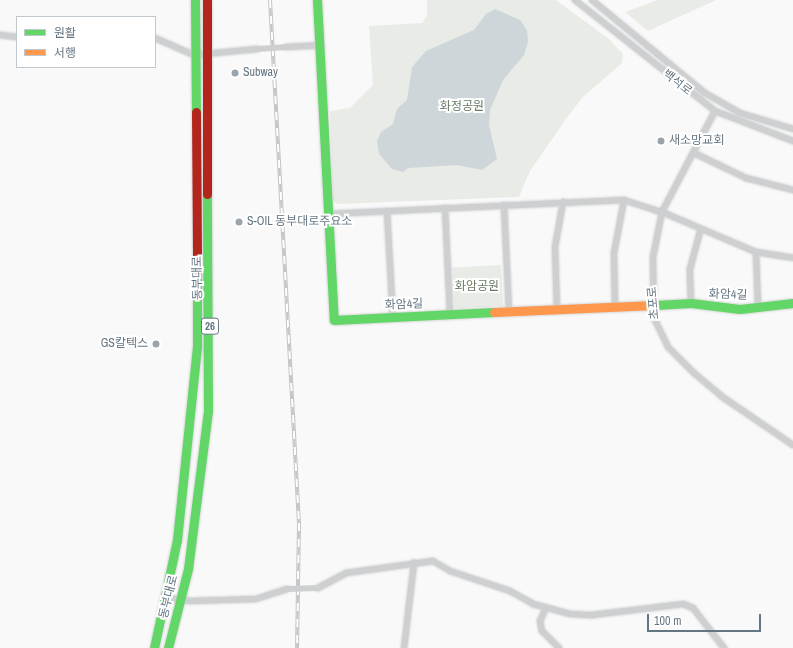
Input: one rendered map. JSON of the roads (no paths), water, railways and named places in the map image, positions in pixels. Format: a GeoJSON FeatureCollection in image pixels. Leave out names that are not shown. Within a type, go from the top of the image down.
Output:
{"type":"FeatureCollection","features":[{"type":"Feature","properties":{"kind":"main road","name":"동부대로"},"geometry":{"type":"LineString","coordinates":[[154,648],[167,598],[187,465],[197,346],[194,55],[195,0]]}},
{"type":"Feature","properties":{"kind":"main road","name":"동부대로"},"geometry":{"type":"LineString","coordinates":[[168,648],[188,569],[208,410],[207,0]]}},
{"type":"Feature","properties":{"kind":"main road","name":"화암4길"},"geometry":{"type":"LineString","coordinates":[[317,0],[334,320],[557,311],[691,303],[724,309],[793,303]]}},
{"type":"Feature","properties":{"kind":"street","name":"백석로"},"geometry":{"type":"LineString","coordinates":[[575,0],[714,111],[793,141]]}},
{"type":"Feature","properties":{"kind":"street","name":"백석로"},"geometry":{"type":"LineString","coordinates":[[592,0],[705,93],[740,113],[793,129]]}},
{"type":"Feature","properties":{"kind":"street"},"geometry":{"type":"LineString","coordinates":[[0,35],[16,37]]}},
{"type":"Feature","properties":{"kind":"street"},"geometry":{"type":"LineString","coordinates":[[156,38],[194,55],[320,45]]}},
{"type":"Feature","properties":{"kind":"street","name":"초포로"},"geometry":{"type":"LineString","coordinates":[[714,111],[694,153],[662,212],[653,257],[653,306],[658,332],[668,347],[721,396],[793,445]]}},
{"type":"Feature","properties":{"kind":"street"},"geometry":{"type":"LineString","coordinates":[[694,153],[746,178],[793,190]]}},
{"type":"Feature","properties":{"kind":"street"},"geometry":{"type":"LineString","coordinates":[[328,214],[624,200],[662,212],[700,230],[756,252],[793,258]]}},
{"type":"Feature","properties":{"kind":"street"},"geometry":{"type":"LineString","coordinates":[[615,307],[614,253],[624,200]]}},
{"type":"Feature","properties":{"kind":"street"},"geometry":{"type":"LineString","coordinates":[[557,311],[555,247],[563,202]]}},
{"type":"Feature","properties":{"kind":"street"},"geometry":{"type":"LineString","coordinates":[[504,205],[509,313]]}},
{"type":"Feature","properties":{"kind":"street"},"geometry":{"type":"LineString","coordinates":[[445,208],[450,315]]}},
{"type":"Feature","properties":{"kind":"street"},"geometry":{"type":"LineString","coordinates":[[387,211],[393,318]]}},
{"type":"Feature","properties":{"kind":"street"},"geometry":{"type":"LineString","coordinates":[[691,303],[691,262],[700,230]]}},
{"type":"Feature","properties":{"kind":"street"},"geometry":{"type":"LineString","coordinates":[[756,252],[758,307]]}},
{"type":"Feature","properties":{"kind":"street"},"geometry":{"type":"LineString","coordinates":[[167,598],[180,601],[256,599],[286,589],[318,588],[346,573],[433,561],[450,571],[546,608],[592,615],[683,604],[693,608],[724,648]]}},
{"type":"Feature","properties":{"kind":"street"},"geometry":{"type":"LineString","coordinates":[[404,648],[414,563]]}},
{"type":"Feature","properties":{"kind":"street"},"geometry":{"type":"LineString","coordinates":[[546,608],[540,621],[542,630],[559,648]]}},
{"type":"Feature","properties":{"kind":"railway"},"geometry":{"type":"LineString","coordinates":[[270,0],[299,523],[297,648]]}},
{"type":"Feature","properties":{"kind":"place","name":"Subway"},"geometry":{"type":"Point","coordinates":[235,73]}},
{"type":"Feature","properties":{"kind":"place","name":"새소망교회"},"geometry":{"type":"Point","coordinates":[661,141]}},
{"type":"Feature","properties":{"kind":"place","name":"S-OIL 동부대로주요소"},"geometry":{"type":"Point","coordinates":[239,222]}},
{"type":"Feature","properties":{"kind":"place","name":"GS칼텍스"},"geometry":{"type":"Point","coordinates":[156,344]}},
{"type":"Feature","properties":{"kind":"park label","name":"화정공원"},"geometry":{"type":"Point","coordinates":[462,107]}},
{"type":"Feature","properties":{"kind":"park label","name":"화암공원"},"geometry":{"type":"Point","coordinates":[477,287]}}]}
